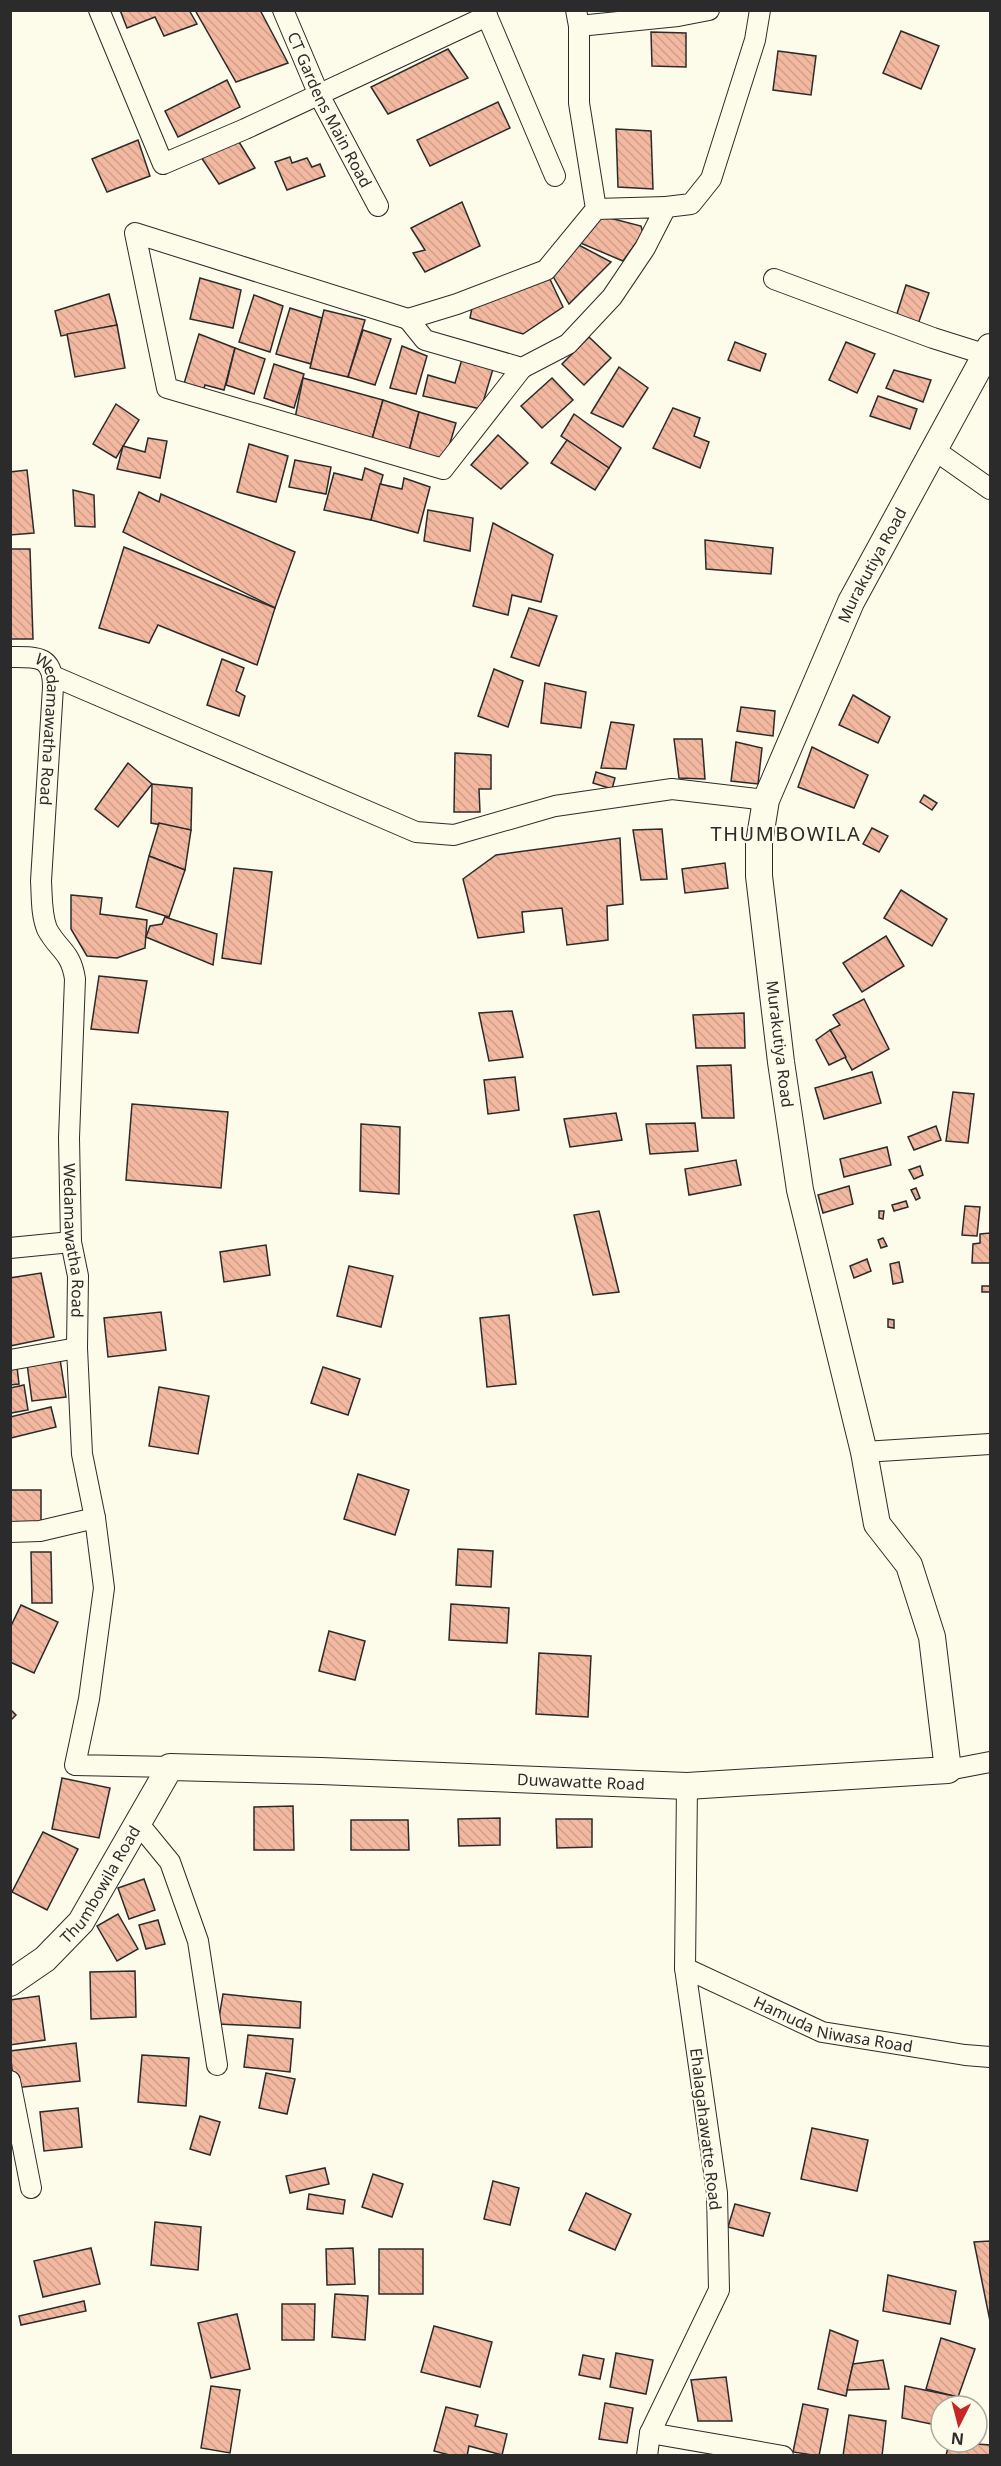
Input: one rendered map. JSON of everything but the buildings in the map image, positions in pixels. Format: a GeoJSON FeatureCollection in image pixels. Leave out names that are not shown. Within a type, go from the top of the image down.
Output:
{"type":"FeatureCollection","features":[{"type":"Feature","properties":{"kind":"street"},"geometry":{"type":"LineString","coordinates":[[99,10],[163,164],[319,95],[485,13],[555,176]]}},
{"type":"Feature","properties":{"kind":"street","name":"CT Gardens Main Road"},"geometry":{"type":"LineString","coordinates":[[283,10],[319,95],[378,206]]}},
{"type":"Feature","properties":{"kind":"street"},"geometry":{"type":"LineString","coordinates":[[408,319],[457,304],[546,270],[596,209],[579,103],[578,18],[678,16],[709,10]]}},
{"type":"Feature","properties":{"kind":"street"},"geometry":{"type":"LineString","coordinates":[[596,209],[691,204],[711,179],[755,40],[760,10]]}},
{"type":"Feature","properties":{"kind":"street"},"geometry":{"type":"LineString","coordinates":[[522,368],[425,340],[408,319],[135,233],[167,388],[443,469],[522,368],[568,344],[612,297],[645,248],[666,207]]}},
{"type":"Feature","properties":{"kind":"street"},"geometry":{"type":"LineString","coordinates":[[774,279],[933,338],[989,351]]}},
{"type":"Feature","properties":{"kind":"street","name":"Murakutiya Road"},"geometry":{"type":"LineString","coordinates":[[948,1770],[932,1638],[909,1565],[877,1524],[864,1452],[800,1190],[784,1082],[759,876],[759,843],[766,800],[851,602],[989,351]]}},
{"type":"Feature","properties":{"kind":"street"},"geometry":{"type":"LineString","coordinates":[[936,450],[990,489]]}},
{"type":"Feature","properties":{"kind":"street","name":"Wedamawatha Road"},"geometry":{"type":"LineString","coordinates":[[10,657],[31,657],[45,661],[51,668],[53,676],[41,881],[44,921],[49,932],[73,963],[75,979],[69,1138],[71,1242],[78,1276],[77,1348],[82,1454],[95,1518],[104,1588],[89,1699],[75,1765],[170,1767]]}},
{"type":"Feature","properties":{"kind":"street"},"geometry":{"type":"LineString","coordinates":[[53,676],[416,832],[454,835],[555,806],[672,789],[766,800]]}},
{"type":"Feature","properties":{"kind":"street"},"geometry":{"type":"LineString","coordinates":[[10,1248],[71,1242]]}},
{"type":"Feature","properties":{"kind":"street"},"geometry":{"type":"LineString","coordinates":[[10,1360],[77,1348]]}},
{"type":"Feature","properties":{"kind":"street"},"geometry":{"type":"LineString","coordinates":[[864,1452],[990,1443]]}},
{"type":"Feature","properties":{"kind":"street"},"geometry":{"type":"LineString","coordinates":[[10,1532],[40,1531],[95,1518]]}},
{"type":"Feature","properties":{"kind":"street","name":"Duwawatte Road"},"geometry":{"type":"LineString","coordinates":[[170,1767],[687,1786],[948,1770],[990,1762]]}},
{"type":"Feature","properties":{"kind":"street","name":"Thumbowila Road"},"geometry":{"type":"LineString","coordinates":[[10,1983],[45,1959],[81,1922],[170,1767]]}},
{"type":"Feature","properties":{"kind":"street","name":"Ehalagahawatte Road"},"geometry":{"type":"LineString","coordinates":[[647,2456],[650,2433],[719,2290],[717,2193],[685,1968],[687,1786]]}},
{"type":"Feature","properties":{"kind":"street"},"geometry":{"type":"LineString","coordinates":[[138,1823],[170,1862],[198,1941],[217,2065]]}},
{"type":"Feature","properties":{"kind":"street","name":"Hamuda Niwasa Road"},"geometry":{"type":"LineString","coordinates":[[685,1968],[822,2032],[990,2057]]}},
{"type":"Feature","properties":{"kind":"street"},"geometry":{"type":"LineString","coordinates":[[10,2081],[31,2188]]}},
{"type":"Feature","properties":{"kind":"street"},"geometry":{"type":"LineString","coordinates":[[650,2433],[783,2456]]}},
{"type":"Feature","properties":{"kind":"district","name":"THUMBOWILA"},"geometry":{"type":"Point","coordinates":[786,834]}}]}
